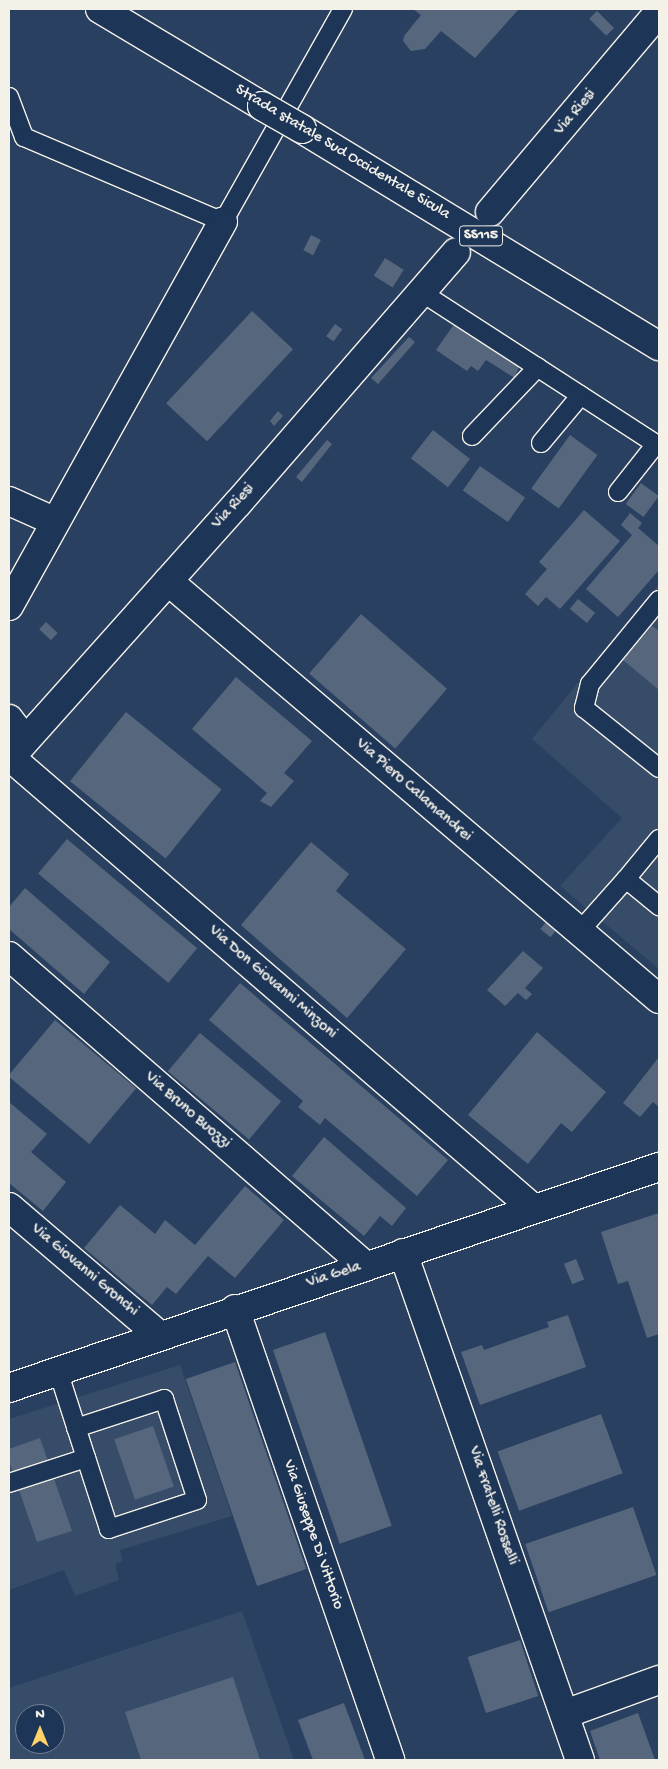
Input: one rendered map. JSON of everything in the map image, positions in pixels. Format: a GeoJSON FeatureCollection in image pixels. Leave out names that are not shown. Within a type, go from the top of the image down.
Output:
{"type":"FeatureCollection","features":[{"type":"Feature","properties":{"kind":"street","name":"Strada statale Sud Occidentale Sicula"},"geometry":{"type":"LineString","coordinates":[[100,9],[302,129],[659,346]]}},
{"type":"Feature","properties":{"kind":"street","name":"Via Riesi"},"geometry":{"type":"LineString","coordinates":[[490,212],[659,12]]}},
{"type":"Feature","properties":{"kind":"street"},"geometry":{"type":"LineString","coordinates":[[9,606],[54,521],[223,222]]}},
{"type":"Feature","properties":{"kind":"street","name":"Via Riesi"},"geometry":{"type":"LineString","coordinates":[[15,752],[168,581],[456,252]]}},
{"type":"Feature","properties":{"kind":"street"},"geometry":{"type":"LineString","coordinates":[[9,501],[54,521]]}},
{"type":"Feature","properties":{"kind":"street","name":"Via Piero Calamandrei"},"geometry":{"type":"LineString","coordinates":[[168,581],[578,933],[659,999]]}},
{"type":"Feature","properties":{"kind":"street","name":"Via Don Giovanni Minzoni"},"geometry":{"type":"LineString","coordinates":[[9,719],[15,752],[534,1209]]}},
{"type":"Feature","properties":{"kind":"street","name":"Via Bruno Buozzi"},"geometry":{"type":"LineString","coordinates":[[9,956],[366,1266]]}},
{"type":"Feature","properties":{"kind":"street","name":"Via Gela"},"geometry":{"type":"LineString","coordinates":[[9,1388],[235,1309],[659,1167]]}},
{"type":"Feature","properties":{"kind":"street","name":"Via Giovanni Gronchi"},"geometry":{"type":"LineString","coordinates":[[9,1207],[159,1335]]}},
{"type":"Feature","properties":{"kind":"street","name":"Via Fratelli Rosselli"},"geometry":{"type":"LineString","coordinates":[[403,1253],[580,1760]]}},
{"type":"Feature","properties":{"kind":"street","name":"Via Giuseppe Di Vittorio"},"geometry":{"type":"LineString","coordinates":[[235,1309],[390,1760]]}},
{"type":"Feature","properties":{"kind":"street"},"geometry":{"type":"LineString","coordinates":[[565,1714],[659,1680]]}},
{"type":"Feature","properties":{"kind":"lane"},"geometry":{"type":"LineString","coordinates":[[9,97],[24,137],[223,222],[343,9]]}},
{"type":"Feature","properties":{"kind":"lane"},"geometry":{"type":"LineString","coordinates":[[421,292],[658,445],[618,492]]}},
{"type":"Feature","properties":{"kind":"lane"},"geometry":{"type":"LineString","coordinates":[[472,436],[538,367]]}},
{"type":"Feature","properties":{"kind":"lane"},"geometry":{"type":"LineString","coordinates":[[541,443],[581,395]]}},
{"type":"Feature","properties":{"kind":"lane"},"geometry":{"type":"LineString","coordinates":[[659,600],[590,684],[584,708],[659,768]]}},
{"type":"Feature","properties":{"kind":"lane"},"geometry":{"type":"LineString","coordinates":[[578,933],[626,880],[659,839]]}},
{"type":"Feature","properties":{"kind":"lane"},"geometry":{"type":"LineString","coordinates":[[626,880],[659,906]]}},
{"type":"Feature","properties":{"kind":"lane"},"geometry":{"type":"LineString","coordinates":[[58,1371],[76,1428],[109,1529],[197,1500],[164,1399],[76,1428]]}},
{"type":"Feature","properties":{"kind":"lane"},"geometry":{"type":"LineString","coordinates":[[9,1483],[86,1458]]}},
{"type":"Feature","properties":{"kind":"shaded area"},"geometry":{"type":"Polygon","coordinates":[[[659,584],[659,969],[560,886],[622,818],[532,739],[659,584]]]}},
{"type":"Feature","properties":{"kind":"shaded area"},"geometry":{"type":"Polygon","coordinates":[[[180,1365],[232,1516],[120,1550],[123,1561],[115,1564],[119,1580],[75,1596],[64,1570],[9,1590],[9,1419],[180,1365]]]}},
{"type":"Feature","properties":{"kind":"shaded area"},"geometry":{"type":"Polygon","coordinates":[[[242,1611],[294,1760],[9,1760],[9,1688],[242,1611]]]}},
{"type":"Feature","properties":{"kind":"building"},"geometry":{"type":"Polygon","coordinates":[[[413,9],[519,9],[475,58],[441,31],[425,49],[411,51],[403,41],[404,36],[421,15],[413,9]]]}},
{"type":"Feature","properties":{"kind":"building"},"geometry":{"type":"Polygon","coordinates":[[[597,11],[614,28],[606,36],[589,19],[597,11]]]}},
{"type":"Feature","properties":{"kind":"building"},"geometry":{"type":"Polygon","coordinates":[[[311,235],[321,240],[313,255],[303,250],[311,235]]]}},
{"type":"Feature","properties":{"kind":"building"},"geometry":{"type":"Polygon","coordinates":[[[385,258],[404,270],[393,287],[374,276],[385,258]]]}},
{"type":"Feature","properties":{"kind":"building"},"geometry":{"type":"Polygon","coordinates":[[[252,311],[293,349],[207,441],[166,403],[252,311]]]}},
{"type":"Feature","properties":{"kind":"building"},"geometry":{"type":"Polygon","coordinates":[[[455,323],[519,366],[515,378],[486,360],[478,371],[471,366],[467,371],[436,350],[455,323]]]}},
{"type":"Feature","properties":{"kind":"building"},"geometry":{"type":"Polygon","coordinates":[[[335,324],[342,329],[333,341],[326,336],[335,324]]]}},
{"type":"Feature","properties":{"kind":"building"},"geometry":{"type":"Polygon","coordinates":[[[409,337],[415,342],[378,384],[371,378],[409,337]]]}},
{"type":"Feature","properties":{"kind":"building"},"geometry":{"type":"Polygon","coordinates":[[[278,411],[283,416],[274,426],[270,421],[278,411]]]}},
{"type":"Feature","properties":{"kind":"building"},"geometry":{"type":"Polygon","coordinates":[[[433,430],[470,459],[448,487],[411,458],[433,430]]]}},
{"type":"Feature","properties":{"kind":"building"},"geometry":{"type":"Polygon","coordinates":[[[570,435],[598,455],[559,508],[531,488],[570,435]]]}},
{"type":"Feature","properties":{"kind":"building"},"geometry":{"type":"Polygon","coordinates":[[[327,440],[332,444],[302,482],[296,477],[327,440]]]}},
{"type":"Feature","properties":{"kind":"building"},"geometry":{"type":"Polygon","coordinates":[[[480,466],[525,498],[508,522],[463,491],[480,466]]]}},
{"type":"Feature","properties":{"kind":"building"},"geometry":{"type":"Polygon","coordinates":[[[641,483],[659,496],[644,517],[626,504],[641,483]]]}},
{"type":"Feature","properties":{"kind":"building"},"geometry":{"type":"Polygon","coordinates":[[[584,510],[620,541],[560,609],[546,597],[538,606],[525,594],[547,569],[539,562],[584,510]]]}},
{"type":"Feature","properties":{"kind":"building"},"geometry":{"type":"Polygon","coordinates":[[[630,513],[642,523],[638,528],[659,546],[659,570],[618,617],[586,589],[632,535],[621,525],[630,513]]]}},
{"type":"Feature","properties":{"kind":"building"},"geometry":{"type":"Polygon","coordinates":[[[578,599],[595,613],[587,623],[570,609],[578,599]]]}},
{"type":"Feature","properties":{"kind":"building"},"geometry":{"type":"Polygon","coordinates":[[[361,614],[447,689],[395,748],[309,674],[361,614]]]}},
{"type":"Feature","properties":{"kind":"building"},"geometry":{"type":"Polygon","coordinates":[[[46,622],[58,633],[51,640],[39,629],[46,622]]]}},
{"type":"Feature","properties":{"kind":"building"},"geometry":{"type":"Polygon","coordinates":[[[652,626],[659,631],[659,690],[623,660],[652,626]]]}},
{"type":"Feature","properties":{"kind":"building"},"geometry":{"type":"Polygon","coordinates":[[[236,677],[312,741],[284,773],[294,781],[271,807],[260,801],[267,793],[192,729],[236,677]]]}},
{"type":"Feature","properties":{"kind":"building"},"geometry":{"type":"Polygon","coordinates":[[[126,712],[222,789],[166,859],[70,781],[126,712]]]}},
{"type":"Feature","properties":{"kind":"building"},"geometry":{"type":"Polygon","coordinates":[[[67,839],[197,948],[168,983],[38,873],[67,839]]]}},
{"type":"Feature","properties":{"kind":"building"},"geometry":{"type":"Polygon","coordinates":[[[311,842],[349,874],[336,891],[406,949],[347,1018],[241,925],[311,842]]]}},
{"type":"Feature","properties":{"kind":"building"},"geometry":{"type":"Polygon","coordinates":[[[25,888],[110,962],[84,994],[9,929],[9,907],[25,888]]]}},
{"type":"Feature","properties":{"kind":"building"},"geometry":{"type":"Polygon","coordinates":[[[546,922],[556,930],[550,937],[540,929],[546,922]]]}},
{"type":"Feature","properties":{"kind":"building"},"geometry":{"type":"Polygon","coordinates":[[[523,951],[543,968],[525,988],[532,994],[526,1000],[518,993],[505,1006],[487,990],[523,951]]]}},
{"type":"Feature","properties":{"kind":"building"},"geometry":{"type":"Polygon","coordinates":[[[240,983],[448,1160],[417,1196],[325,1118],[320,1125],[298,1107],[303,1101],[209,1020],[240,983]]]}},
{"type":"Feature","properties":{"kind":"building"},"geometry":{"type":"Polygon","coordinates":[[[55,1020],[136,1088],[89,1144],[9,1077],[55,1020]]]}},
{"type":"Feature","properties":{"kind":"building"},"geometry":{"type":"Polygon","coordinates":[[[537,1032],[606,1092],[572,1132],[561,1123],[528,1164],[468,1115],[537,1032]]]}},
{"type":"Feature","properties":{"kind":"building"},"geometry":{"type":"Polygon","coordinates":[[[200,1033],[281,1101],[249,1139],[168,1071],[200,1033]]]}},
{"type":"Feature","properties":{"kind":"building"},"geometry":{"type":"Polygon","coordinates":[[[659,1057],[659,1107],[653,1102],[640,1117],[623,1103],[659,1057]]]}},
{"type":"Feature","properties":{"kind":"building"},"geometry":{"type":"Polygon","coordinates":[[[9,1102],[47,1134],[31,1152],[66,1182],[43,1211],[9,1183],[9,1102]]]}},
{"type":"Feature","properties":{"kind":"building"},"geometry":{"type":"Polygon","coordinates":[[[324,1137],[406,1208],[392,1226],[380,1216],[364,1236],[292,1176],[324,1137]]]}},
{"type":"Feature","properties":{"kind":"building"},"geometry":{"type":"Polygon","coordinates":[[[245,1186],[284,1220],[235,1278],[208,1256],[176,1294],[167,1287],[152,1305],[84,1248],[120,1205],[155,1234],[165,1220],[195,1245],[245,1186]]]}},
{"type":"Feature","properties":{"kind":"building"},"geometry":{"type":"Polygon","coordinates":[[[659,1213],[659,1334],[647,1338],[628,1281],[618,1284],[601,1232],[659,1213]]]}},
{"type":"Feature","properties":{"kind":"building"},"geometry":{"type":"Polygon","coordinates":[[[576,1259],[584,1279],[572,1284],[564,1264],[576,1259]]]}},
{"type":"Feature","properties":{"kind":"building"},"geometry":{"type":"Polygon","coordinates":[[[568,1315],[586,1367],[480,1405],[461,1352],[482,1345],[484,1350],[549,1327],[547,1322],[568,1315]]]}},
{"type":"Feature","properties":{"kind":"building"},"geometry":{"type":"Polygon","coordinates":[[[325,1332],[392,1526],[340,1544],[273,1350],[325,1332]]]}},
{"type":"Feature","properties":{"kind":"building"},"geometry":{"type":"Polygon","coordinates":[[[235,1362],[306,1569],[257,1586],[186,1379],[235,1362]]]}},
{"type":"Feature","properties":{"kind":"building"},"geometry":{"type":"Polygon","coordinates":[[[601,1414],[623,1473],[519,1511],[498,1452],[601,1414]]]}},
{"type":"Feature","properties":{"kind":"building"},"geometry":{"type":"Polygon","coordinates":[[[153,1426],[174,1487],[135,1500],[114,1439],[153,1426]]]}},
{"type":"Feature","properties":{"kind":"building"},"geometry":{"type":"Polygon","coordinates":[[[40,1438],[72,1531],[37,1542],[9,1461],[9,1449],[40,1438]]]}},
{"type":"Feature","properties":{"kind":"building"},"geometry":{"type":"Polygon","coordinates":[[[633,1507],[656,1575],[549,1612],[525,1544],[633,1507]]]}},
{"type":"Feature","properties":{"kind":"building"},"geometry":{"type":"Polygon","coordinates":[[[520,1640],[538,1696],[486,1713],[468,1657],[520,1640]]]}},
{"type":"Feature","properties":{"kind":"building"},"geometry":{"type":"Polygon","coordinates":[[[233,1677],[260,1760],[141,1760],[125,1712],[233,1677]]]}},
{"type":"Feature","properties":{"kind":"building"},"geometry":{"type":"Polygon","coordinates":[[[344,1703],[365,1760],[313,1760],[298,1720],[344,1703]]]}},
{"type":"Feature","properties":{"kind":"building"},"geometry":{"type":"Polygon","coordinates":[[[638,1713],[655,1760],[600,1760],[590,1731],[638,1713]]]}}]}
